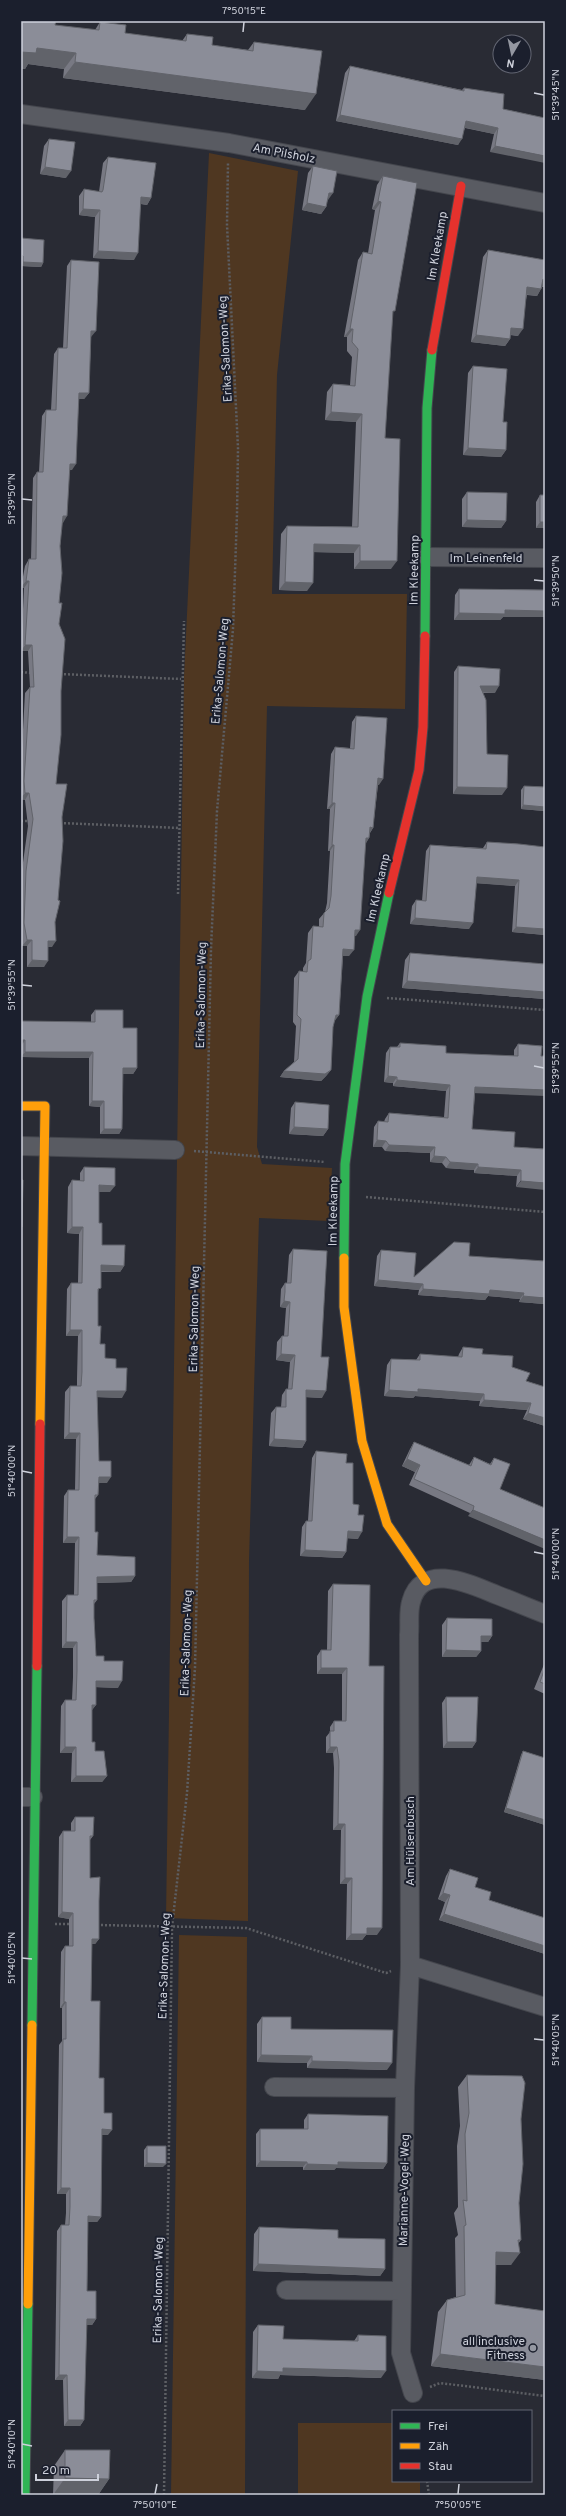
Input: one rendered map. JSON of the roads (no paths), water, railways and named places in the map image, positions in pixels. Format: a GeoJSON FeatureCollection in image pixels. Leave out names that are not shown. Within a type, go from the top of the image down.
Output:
{"type":"FeatureCollection","features":[{"type":"Feature","properties":{"kind":"street","name":"Am Pilsholz"},"geometry":{"type":"LineString","coordinates":[[21,114],[228,143],[545,203]]}},
{"type":"Feature","properties":{"kind":"street","name":"Im Kleekamp"},"geometry":{"type":"LineString","coordinates":[[426,1581],[387,1524],[362,1441],[344,1307],[344,1197],[345,1164],[367,997],[389,894],[419,770],[423,727],[427,557],[426,408],[434,338],[461,186]]}},
{"type":"Feature","properties":{"kind":"street","name":"Im Leinenfeld"},"geometry":{"type":"LineString","coordinates":[[427,557],[545,558]]}},
{"type":"Feature","properties":{"kind":"street"},"geometry":{"type":"LineString","coordinates":[[21,1106],[45,1106],[27,1797],[32,1924],[24,2352],[24,2495]]}},
{"type":"Feature","properties":{"kind":"street"},"geometry":{"type":"LineString","coordinates":[[21,1146],[175,1150]]}},
{"type":"Feature","properties":{"kind":"street"},"geometry":{"type":"LineString","coordinates":[[426,1581],[440,1578],[456,1578],[545,1614]]}},
{"type":"Feature","properties":{"kind":"street","name":"Am Hülsenbusch"},"geometry":{"type":"LineString","coordinates":[[410,1965],[409,1635],[411,1602],[416,1590],[426,1581]]}},
{"type":"Feature","properties":{"kind":"street"},"geometry":{"type":"LineString","coordinates":[[410,1965],[545,2008]]}},
{"type":"Feature","properties":{"kind":"street","name":"Marianne-Vogel-Weg"},"geometry":{"type":"LineString","coordinates":[[410,1965],[405,2088],[401,2353],[413,2393]]}},
{"type":"Feature","properties":{"kind":"street"},"geometry":{"type":"LineString","coordinates":[[274,2087],[405,2088]]}},
{"type":"Feature","properties":{"kind":"street"},"geometry":{"type":"LineString","coordinates":[[286,2290],[402,2291]]}},
{"type":"Feature","properties":{"kind":"place","name":"all inclusive Fitness"},"geometry":{"type":"Point","coordinates":[533,2348]}}]}
